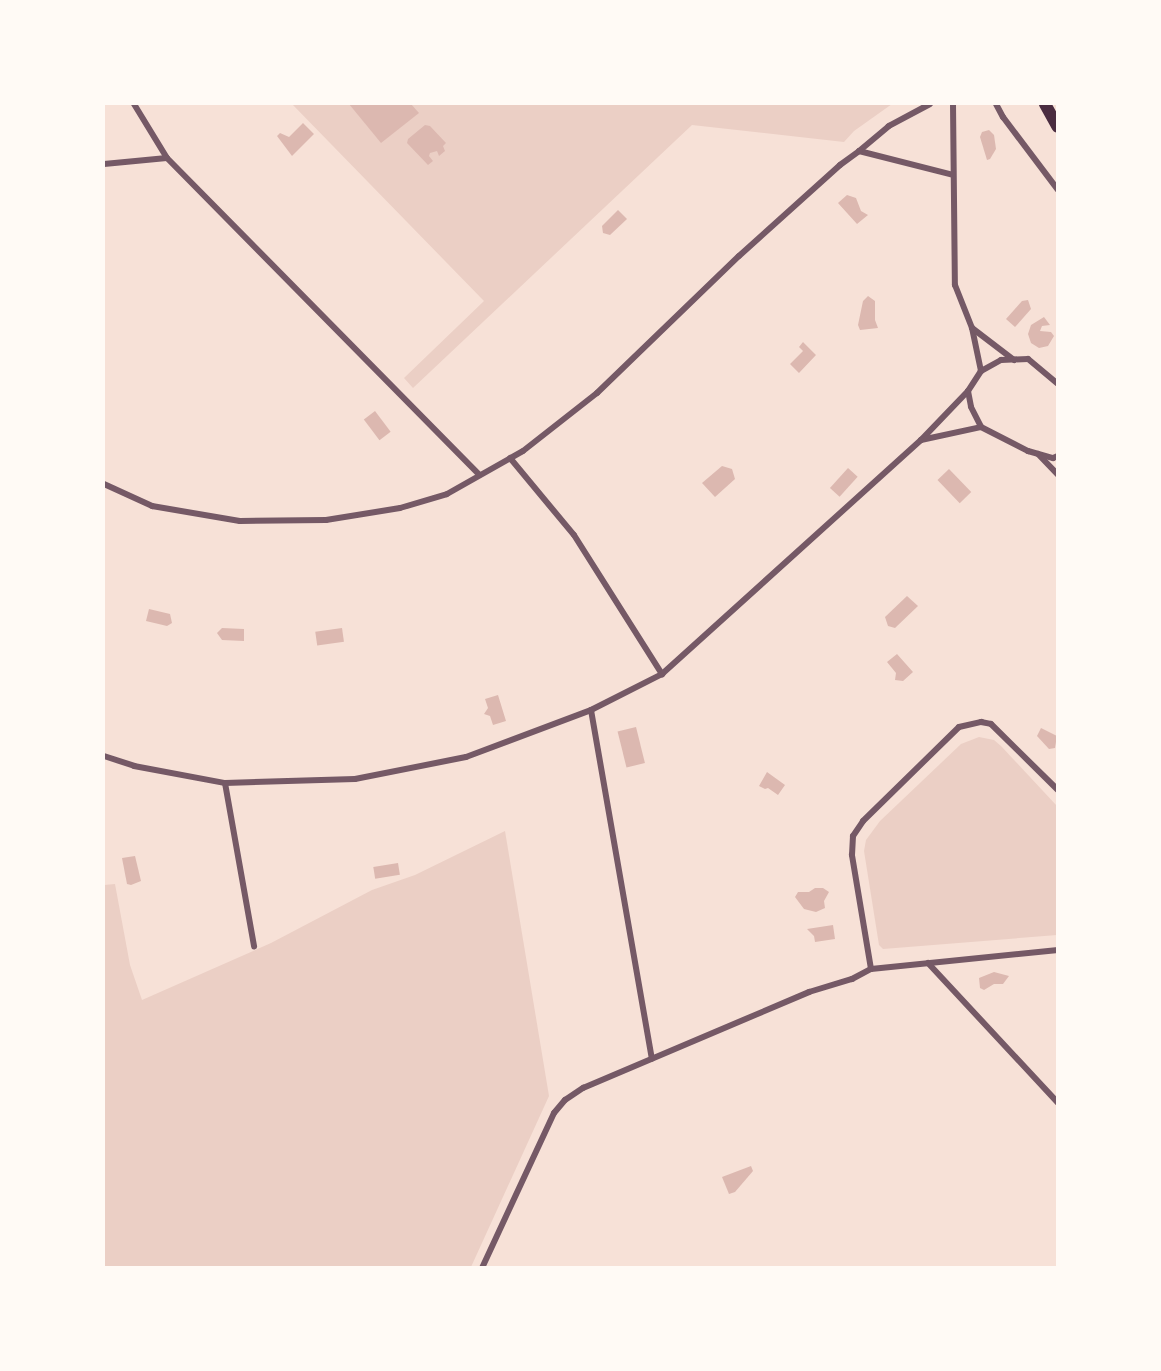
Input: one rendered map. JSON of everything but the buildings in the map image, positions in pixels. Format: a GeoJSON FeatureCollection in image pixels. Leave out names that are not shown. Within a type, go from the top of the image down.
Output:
{"type":"FeatureCollection","features":[{"type":"Feature","properties":{"kind":"main road"},"geometry":{"type":"LineString","coordinates":[[1045,104],[1058,127]]}},
{"type":"Feature","properties":{"kind":"street"},"geometry":{"type":"LineString","coordinates":[[134,104],[167,158],[480,475]]}},
{"type":"Feature","properties":{"kind":"street"},"geometry":{"type":"LineString","coordinates":[[104,484],[152,506],[240,521],[327,520],[400,508],[447,494],[510,458],[597,393],[739,255],[840,165],[889,126],[930,104]]}},
{"type":"Feature","properties":{"kind":"street"},"geometry":{"type":"LineString","coordinates":[[953,104],[955,285],[972,328],[981,371]]}},
{"type":"Feature","properties":{"kind":"street"},"geometry":{"type":"LineString","coordinates":[[996,104],[1003,117],[1058,190]]}},
{"type":"Feature","properties":{"kind":"street"},"geometry":{"type":"LineString","coordinates":[[859,151],[954,175]]}},
{"type":"Feature","properties":{"kind":"street"},"geometry":{"type":"LineString","coordinates":[[104,164],[167,158]]}},
{"type":"Feature","properties":{"kind":"street"},"geometry":{"type":"LineString","coordinates":[[972,328],[1014,360]]}},
{"type":"Feature","properties":{"kind":"street"},"geometry":{"type":"LineString","coordinates":[[104,756],[134,766],[225,783],[355,779],[466,758],[591,710],[662,674],[921,440],[968,391],[981,371],[1001,360],[1028,359],[1058,384]]}},
{"type":"Feature","properties":{"kind":"street"},"geometry":{"type":"LineString","coordinates":[[968,391],[971,407],[981,427],[1037,454],[1053,458],[1058,456]]}},
{"type":"Feature","properties":{"kind":"street"},"geometry":{"type":"LineString","coordinates":[[921,440],[981,427]]}},
{"type":"Feature","properties":{"kind":"street"},"geometry":{"type":"LineString","coordinates":[[1037,454],[1058,476]]}},
{"type":"Feature","properties":{"kind":"street"},"geometry":{"type":"LineString","coordinates":[[510,458],[574,535],[662,674]]}},
{"type":"Feature","properties":{"kind":"street"},"geometry":{"type":"LineString","coordinates":[[591,710],[652,1059]]}},
{"type":"Feature","properties":{"kind":"street"},"geometry":{"type":"LineString","coordinates":[[871,969],[852,855],[854,836],[863,821],[959,727],[970,723],[991,724],[1058,790]]}},
{"type":"Feature","properties":{"kind":"street"},"geometry":{"type":"LineString","coordinates":[[225,783],[254,946]]}},
{"type":"Feature","properties":{"kind":"street"},"geometry":{"type":"LineString","coordinates":[[482,1268],[554,1113],[565,1100],[583,1088],[809,992],[852,979],[871,969],[1058,951]]}},
{"type":"Feature","properties":{"kind":"street"},"geometry":{"type":"LineString","coordinates":[[928,963],[1058,1103]]}},
{"type":"Feature","properties":{"kind":"shaded area"},"geometry":{"type":"Polygon","coordinates":[[[292,104],[892,104],[854,131],[844,142],[692,125],[413,388],[404,378],[484,301],[292,104]]]}},
{"type":"Feature","properties":{"kind":"shaded area"},"geometry":{"type":"Polygon","coordinates":[[[349,104],[411,104],[419,113],[381,143],[349,104]]]}},
{"type":"Feature","properties":{"kind":"shaded area"},"geometry":{"type":"Polygon","coordinates":[[[303,123],[314,134],[292,156],[277,136],[280,133],[289,137],[303,123]]]}},
{"type":"Feature","properties":{"kind":"shaded area"},"geometry":{"type":"Polygon","coordinates":[[[425,125],[430,126],[446,143],[443,146],[445,151],[439,156],[437,151],[430,153],[429,156],[433,161],[428,165],[407,143],[408,139],[425,125]]]}},
{"type":"Feature","properties":{"kind":"shaded area"},"geometry":{"type":"Polygon","coordinates":[[[989,130],[994,135],[996,149],[987,160],[980,137],[982,132],[989,130]]]}},
{"type":"Feature","properties":{"kind":"shaded area"},"geometry":{"type":"Polygon","coordinates":[[[847,195],[856,198],[861,211],[868,215],[857,224],[838,203],[847,195]]]}},
{"type":"Feature","properties":{"kind":"shaded area"},"geometry":{"type":"Polygon","coordinates":[[[618,210],[627,219],[610,235],[603,233],[602,226],[618,210]]]}},
{"type":"Feature","properties":{"kind":"shaded area"},"geometry":{"type":"Polygon","coordinates":[[[868,296],[875,301],[875,320],[878,328],[860,330],[858,325],[863,301],[868,296]]]}},
{"type":"Feature","properties":{"kind":"shaded area"},"geometry":{"type":"Polygon","coordinates":[[[1028,300],[1031,309],[1015,327],[1006,319],[1022,301],[1028,300]]]}},
{"type":"Feature","properties":{"kind":"shaded area"},"geometry":{"type":"Polygon","coordinates":[[[1044,317],[1050,325],[1042,326],[1040,331],[1051,332],[1054,336],[1048,346],[1039,348],[1031,343],[1028,334],[1031,325],[1044,317]]]}},
{"type":"Feature","properties":{"kind":"shaded area"},"geometry":{"type":"Polygon","coordinates":[[[803,342],[816,355],[799,373],[790,364],[803,351],[799,347],[803,342]]]}},
{"type":"Feature","properties":{"kind":"shaded area"},"geometry":{"type":"Polygon","coordinates":[[[375,411],[391,432],[379,440],[364,419],[375,411]]]}},
{"type":"Feature","properties":{"kind":"shaded area"},"geometry":{"type":"Polygon","coordinates":[[[722,466],[732,469],[735,479],[715,497],[702,483],[722,466]]]}},
{"type":"Feature","properties":{"kind":"shaded area"},"geometry":{"type":"Polygon","coordinates":[[[848,468],[858,477],[840,497],[830,488],[848,468]]]}},
{"type":"Feature","properties":{"kind":"shaded area"},"geometry":{"type":"Polygon","coordinates":[[[949,469],[971,492],[960,503],[937,480],[949,469]]]}},
{"type":"Feature","properties":{"kind":"shaded area"},"geometry":{"type":"Polygon","coordinates":[[[907,596],[918,606],[895,628],[888,626],[885,617],[907,596]]]}},
{"type":"Feature","properties":{"kind":"shaded area"},"geometry":{"type":"Polygon","coordinates":[[[149,609],[170,614],[172,623],[167,626],[146,621],[149,609]]]}},
{"type":"Feature","properties":{"kind":"shaded area"},"geometry":{"type":"Polygon","coordinates":[[[222,628],[244,629],[244,641],[222,640],[217,633],[222,628]]]}},
{"type":"Feature","properties":{"kind":"shaded area"},"geometry":{"type":"Polygon","coordinates":[[[342,628],[344,642],[317,646],[315,632],[342,628]]]}},
{"type":"Feature","properties":{"kind":"shaded area"},"geometry":{"type":"Polygon","coordinates":[[[897,654],[913,672],[903,681],[895,680],[896,673],[887,662],[897,654]]]}},
{"type":"Feature","properties":{"kind":"shaded area"},"geometry":{"type":"Polygon","coordinates":[[[498,695],[506,721],[493,725],[490,716],[484,714],[488,708],[485,699],[498,695]]]}},
{"type":"Feature","properties":{"kind":"shaded area"},"geometry":{"type":"Polygon","coordinates":[[[636,727],[645,763],[627,767],[618,732],[636,727]]]}},
{"type":"Feature","properties":{"kind":"shaded area"},"geometry":{"type":"Polygon","coordinates":[[[1041,728],[1057,736],[1055,748],[1049,749],[1037,736],[1041,728]]]}},
{"type":"Feature","properties":{"kind":"shaded area"},"geometry":{"type":"Polygon","coordinates":[[[979,737],[994,740],[1001,746],[1057,806],[1057,935],[883,949],[879,945],[864,851],[866,840],[880,821],[961,744],[979,737]]]}},
{"type":"Feature","properties":{"kind":"shaded area"},"geometry":{"type":"Polygon","coordinates":[[[767,772],[785,785],[778,795],[768,788],[759,786],[767,772]]]}},
{"type":"Feature","properties":{"kind":"shaded area"},"geometry":{"type":"Polygon","coordinates":[[[505,831],[549,1096],[471,1267],[104,1267],[104,885],[115,884],[130,965],[142,1000],[271,943],[372,890],[415,875],[505,831]]]}},
{"type":"Feature","properties":{"kind":"shaded area"},"geometry":{"type":"Polygon","coordinates":[[[135,856],[141,881],[131,885],[127,884],[122,858],[135,856]]]}},
{"type":"Feature","properties":{"kind":"shaded area"},"geometry":{"type":"Polygon","coordinates":[[[398,863],[400,875],[375,879],[373,867],[398,863]]]}},
{"type":"Feature","properties":{"kind":"shaded area"},"geometry":{"type":"Polygon","coordinates":[[[815,888],[823,888],[829,892],[824,901],[825,908],[816,912],[804,909],[795,897],[798,892],[809,892],[815,888]]]}},
{"type":"Feature","properties":{"kind":"shaded area"},"geometry":{"type":"Polygon","coordinates":[[[833,925],[835,939],[815,942],[814,936],[807,929],[833,925]]]}},
{"type":"Feature","properties":{"kind":"shaded area"},"geometry":{"type":"Polygon","coordinates":[[[994,972],[1009,976],[1003,984],[994,984],[984,990],[980,988],[979,978],[994,972]]]}},
{"type":"Feature","properties":{"kind":"shaded area"},"geometry":{"type":"Polygon","coordinates":[[[751,1166],[753,1171],[735,1192],[729,1194],[722,1177],[751,1166]]]}}]}
